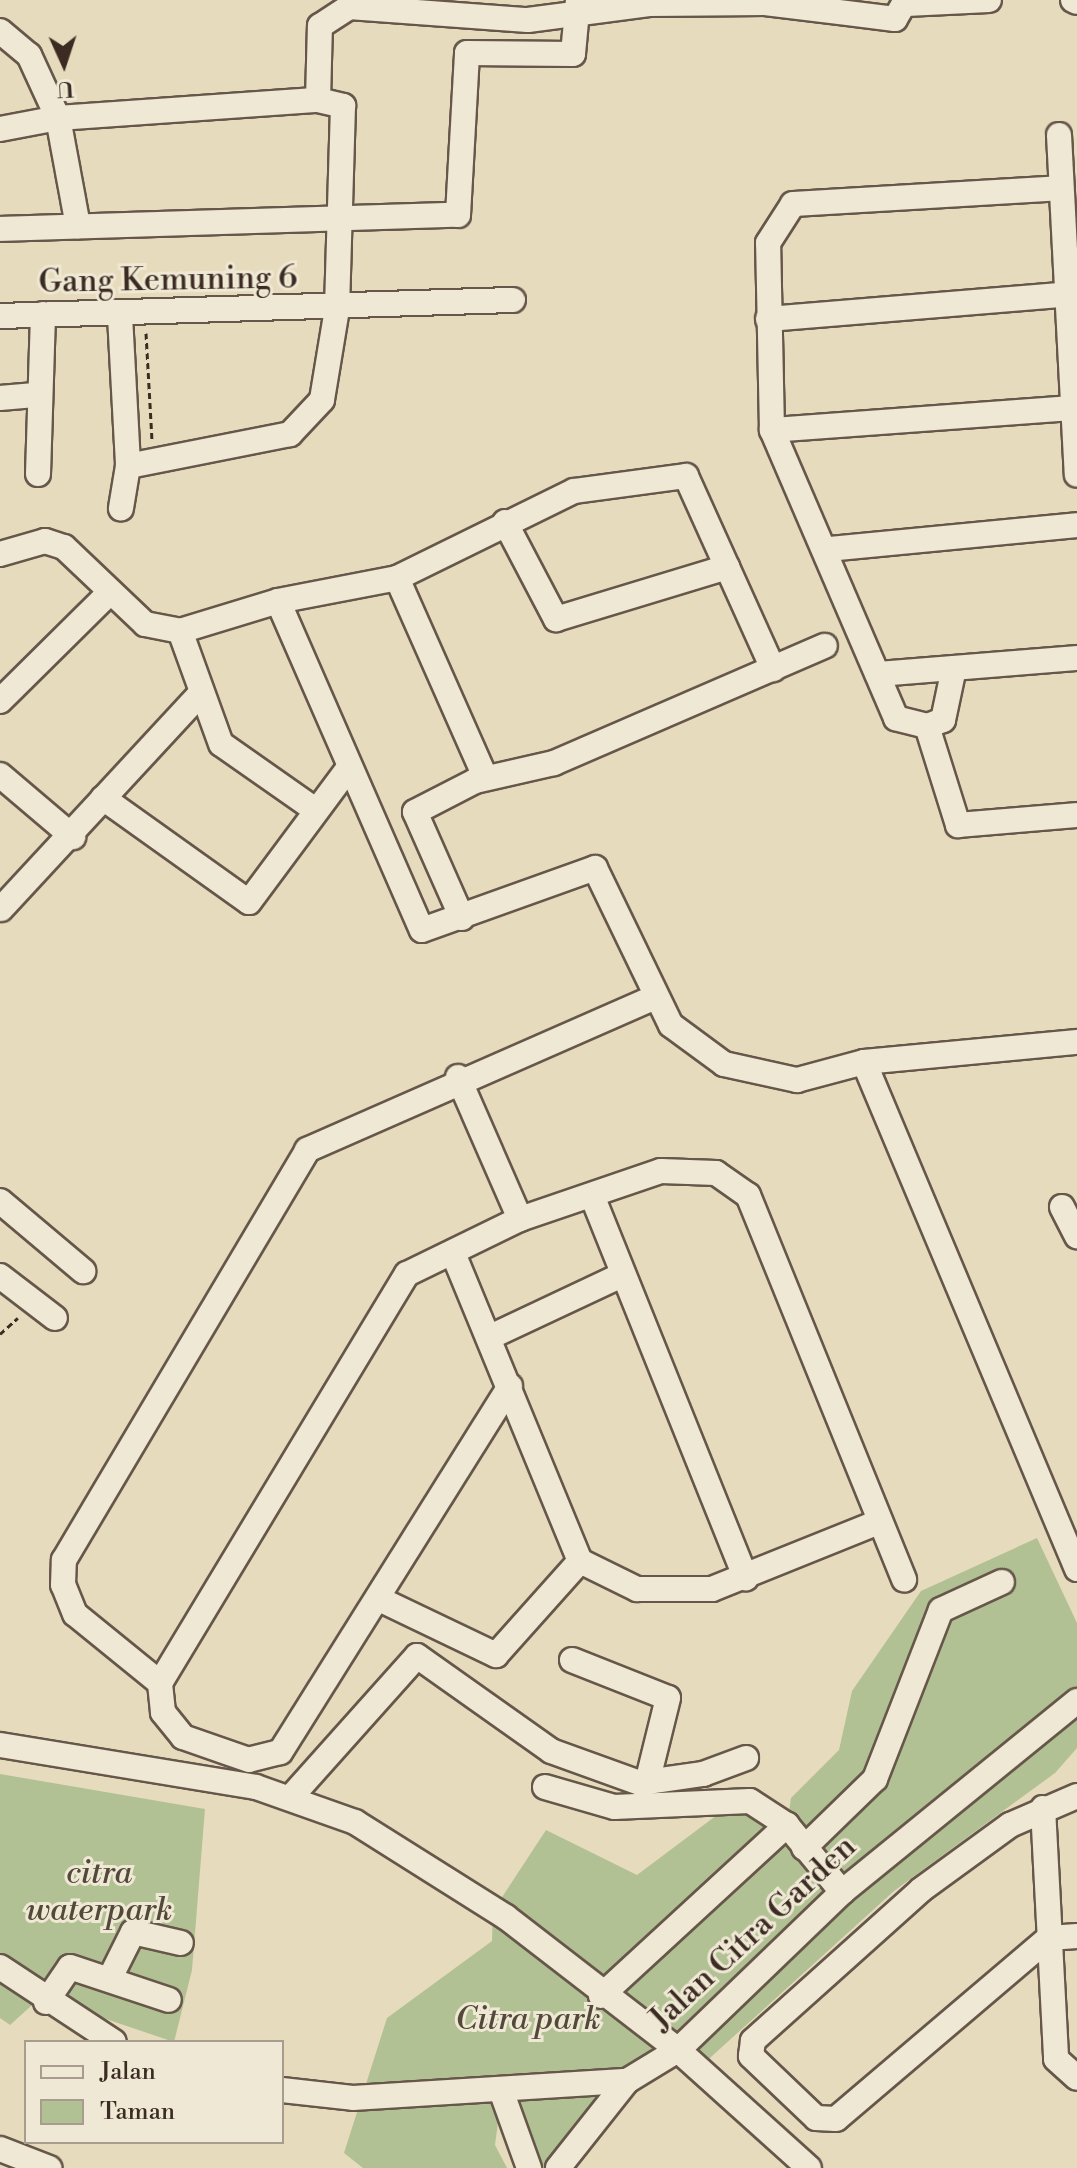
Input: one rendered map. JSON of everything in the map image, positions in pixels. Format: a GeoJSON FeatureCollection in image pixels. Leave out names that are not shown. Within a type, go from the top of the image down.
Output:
{"type":"FeatureCollection","features":[{"type":"Feature","properties":{"kind":"street"},"geometry":{"type":"LineString","coordinates":[[318,100],[320,26],[349,7],[576,10],[649,4],[765,1],[895,19],[906,2],[989,0]]}},
{"type":"Feature","properties":{"kind":"street"},"geometry":{"type":"LineString","coordinates":[[0,229],[338,216],[458,215],[467,53],[573,54],[576,10]]}},
{"type":"Feature","properties":{"kind":"street"},"geometry":{"type":"LineString","coordinates":[[0,31],[29,55],[58,118],[78,226]]}},
{"type":"Feature","properties":{"kind":"street"},"geometry":{"type":"LineString","coordinates":[[0,129],[58,118],[318,100],[344,109],[337,309],[327,388],[298,430],[152,457],[128,466]]}},
{"type":"Feature","properties":{"kind":"street"},"geometry":{"type":"LineString","coordinates":[[1059,135],[1063,295],[1077,475]]}},
{"type":"Feature","properties":{"kind":"street"},"geometry":{"type":"LineString","coordinates":[[954,668],[944,717],[927,726],[896,718],[829,549],[772,430],[765,259],[782,211],[793,204],[1060,188]]}},
{"type":"Feature","properties":{"kind":"street"},"geometry":{"type":"LineString","coordinates":[[768,319],[1063,295]]}},
{"type":"Feature","properties":{"kind":"street","name":"Gang Kemuning 6"},"geometry":{"type":"LineString","coordinates":[[0,316],[145,316],[513,300]]}},
{"type":"Feature","properties":{"kind":"street"},"geometry":{"type":"LineString","coordinates":[[38,474],[38,395],[43,314]]}},
{"type":"Feature","properties":{"kind":"street"},"geometry":{"type":"LineString","coordinates":[[120,316],[128,466],[121,508]]}},
{"type":"Feature","properties":{"kind":"street"},"geometry":{"type":"LineString","coordinates":[[0,398],[38,395]]}},
{"type":"Feature","properties":{"kind":"street"},"geometry":{"type":"LineString","coordinates":[[772,430],[1070,408]]}},
{"type":"Feature","properties":{"kind":"street"},"geometry":{"type":"LineString","coordinates":[[0,554],[45,541],[64,547],[145,624],[180,631],[278,601],[397,578],[505,522],[574,491],[686,476],[773,669]]}},
{"type":"Feature","properties":{"kind":"street"},"geometry":{"type":"LineString","coordinates":[[505,522],[556,619],[727,567]]}},
{"type":"Feature","properties":{"kind":"street"},"geometry":{"type":"LineString","coordinates":[[829,549],[1077,525]]}},
{"type":"Feature","properties":{"kind":"street"},"geometry":{"type":"LineString","coordinates":[[397,578],[485,777]]}},
{"type":"Feature","properties":{"kind":"street"},"geometry":{"type":"LineString","coordinates":[[0,701],[110,592]]}},
{"type":"Feature","properties":{"kind":"street"},"geometry":{"type":"LineString","coordinates":[[278,601],[347,770],[378,826],[419,927],[429,931],[595,868],[654,998],[692,1045],[724,1064],[797,1080],[864,1062],[1077,1042]]}},
{"type":"Feature","properties":{"kind":"street"},"geometry":{"type":"LineString","coordinates":[[180,631],[199,695],[226,750],[314,809]]}},
{"type":"Feature","properties":{"kind":"street"},"geometry":{"type":"LineString","coordinates":[[378,826],[415,812],[485,777],[554,763],[825,646]]}},
{"type":"Feature","properties":{"kind":"street"},"geometry":{"type":"LineString","coordinates":[[878,674],[1077,658]]}},
{"type":"Feature","properties":{"kind":"street"},"geometry":{"type":"LineString","coordinates":[[1,909],[73,837],[103,798],[199,695]]}},
{"type":"Feature","properties":{"kind":"street"},"geometry":{"type":"LineString","coordinates":[[927,726],[958,825],[1077,815]]}},
{"type":"Feature","properties":{"kind":"street"},"geometry":{"type":"LineString","coordinates":[[103,798],[245,900],[256,899],[314,809],[347,770]]}},
{"type":"Feature","properties":{"kind":"street"},"geometry":{"type":"LineString","coordinates":[[0,775],[73,837]]}},
{"type":"Feature","properties":{"kind":"street"},"geometry":{"type":"LineString","coordinates":[[415,812],[462,918]]}},
{"type":"Feature","properties":{"kind":"street"},"geometry":{"type":"LineString","coordinates":[[160,1683],[75,1614],[63,1585],[64,1560],[307,1150],[458,1077],[654,998]]}},
{"type":"Feature","properties":{"kind":"street"},"geometry":{"type":"LineString","coordinates":[[864,1062],[1077,1569]]}},
{"type":"Feature","properties":{"kind":"street"},"geometry":{"type":"LineString","coordinates":[[458,1077],[520,1219]]}},
{"type":"Feature","properties":{"kind":"street"},"geometry":{"type":"LineString","coordinates":[[510,1386],[379,1599],[280,1752],[249,1760],[183,1737],[163,1712],[160,1683],[403,1279],[520,1219],[593,1198],[673,1168],[716,1173],[742,1188],[904,1580]]}},
{"type":"Feature","properties":{"kind":"street"},"geometry":{"type":"LineString","coordinates":[[593,1198],[746,1578]]}},
{"type":"Feature","properties":{"kind":"street"},"geometry":{"type":"LineString","coordinates":[[0,1201],[83,1271]]}},
{"type":"Feature","properties":{"kind":"street"},"geometry":{"type":"LineString","coordinates":[[1062,1206],[1077,1236]]}},
{"type":"Feature","properties":{"kind":"street"},"geometry":{"type":"LineString","coordinates":[[453,1253],[580,1561],[637,1589],[666,1594],[746,1578],[879,1522]]}},
{"type":"Feature","properties":{"kind":"street"},"geometry":{"type":"LineString","coordinates":[[490,1337],[622,1275]]}},
{"type":"Feature","properties":{"kind":"street"},"geometry":{"type":"LineString","coordinates":[[0,1276],[55,1318]]}},
{"type":"Feature","properties":{"kind":"street"},"geometry":{"type":"LineString","coordinates":[[379,1599],[496,1655],[580,1561]]}},
{"type":"Feature","properties":{"kind":"street"},"geometry":{"type":"LineString","coordinates":[[804,1848],[875,1779],[941,1610],[1002,1582]]}},
{"type":"Feature","properties":{"kind":"street"},"geometry":{"type":"LineString","coordinates":[[291,1797],[417,1656],[551,1751],[647,1783],[746,1758]]}},
{"type":"Feature","properties":{"kind":"street"},"geometry":{"type":"LineString","coordinates":[[572,1660],[668,1698],[647,1783]]}},
{"type":"Feature","properties":{"kind":"street","name":"Jalan Citra Garden"},"geometry":{"type":"LineString","coordinates":[[284,2090],[353,2098],[502,2093],[627,2081],[678,2050],[842,1892],[1077,1701]]}},
{"type":"Feature","properties":{"kind":"street"},"geometry":{"type":"LineString","coordinates":[[0,1745],[291,1797],[409,1853],[506,1917],[601,1996],[678,2050],[809,2168]]}},
{"type":"Feature","properties":{"kind":"street"},"geometry":{"type":"LineString","coordinates":[[545,1787],[614,1807],[750,1801],[787,1825],[842,1892]]}},
{"type":"Feature","properties":{"kind":"street"},"geometry":{"type":"LineString","coordinates":[[1077,1796],[1043,1808],[921,1890],[753,2041],[760,2070],[816,2118],[843,2116],[1049,1938],[1077,1936]]}},
{"type":"Feature","properties":{"kind":"street"},"geometry":{"type":"LineString","coordinates":[[1043,1808],[1056,2059],[1077,2078]]}},
{"type":"Feature","properties":{"kind":"street"},"geometry":{"type":"LineString","coordinates":[[601,1996],[787,1825]]}},
{"type":"Feature","properties":{"kind":"street"},"geometry":{"type":"LineString","coordinates":[[110,1978],[133,1932],[181,1943]]}},
{"type":"Feature","properties":{"kind":"street"},"geometry":{"type":"LineString","coordinates":[[46,2002],[60,1962],[169,2000]]}},
{"type":"Feature","properties":{"kind":"street"},"geometry":{"type":"LineString","coordinates":[[0,1967],[46,2002],[111,2040]]}},
{"type":"Feature","properties":{"kind":"street"},"geometry":{"type":"LineString","coordinates":[[558,2168],[627,2081]]}},
{"type":"Feature","properties":{"kind":"street"},"geometry":{"type":"LineString","coordinates":[[502,2093],[529,2168]]}},
{"type":"Feature","properties":{"kind":"street"},"geometry":{"type":"LineString","coordinates":[[0,2149],[35,2166]]}},
{"type":"Feature","properties":{"kind":"path"},"geometry":{"type":"LineString","coordinates":[[145,316],[152,457]]}},
{"type":"Feature","properties":{"kind":"path"},"geometry":{"type":"LineString","coordinates":[[0,1334],[17,1323],[23,1295]]}},
{"type":"Feature","properties":{"kind":"green space","name":"Citra park"},"geometry":{"type":"Polygon","coordinates":[[[1037,1538],[1077,1623],[1077,1748],[1055,1773],[894,1891],[701,2066],[680,2052],[627,2081],[566,2168],[525,2168],[501,2100],[495,2145],[507,2168],[363,2168],[344,2153],[387,2018],[492,1941],[493,1911],[546,1830],[637,1875],[745,1794],[787,1826],[791,1798],[839,1750],[852,1691],[921,1591],[1037,1538]]]}},
{"type":"Feature","properties":{"kind":"green space","name":"citra waterpark"},"geometry":{"type":"Polygon","coordinates":[[[0,1774],[205,1809],[192,1970],[174,2040],[41,1997],[10,2025],[0,2018],[0,1774]]]}}]}
